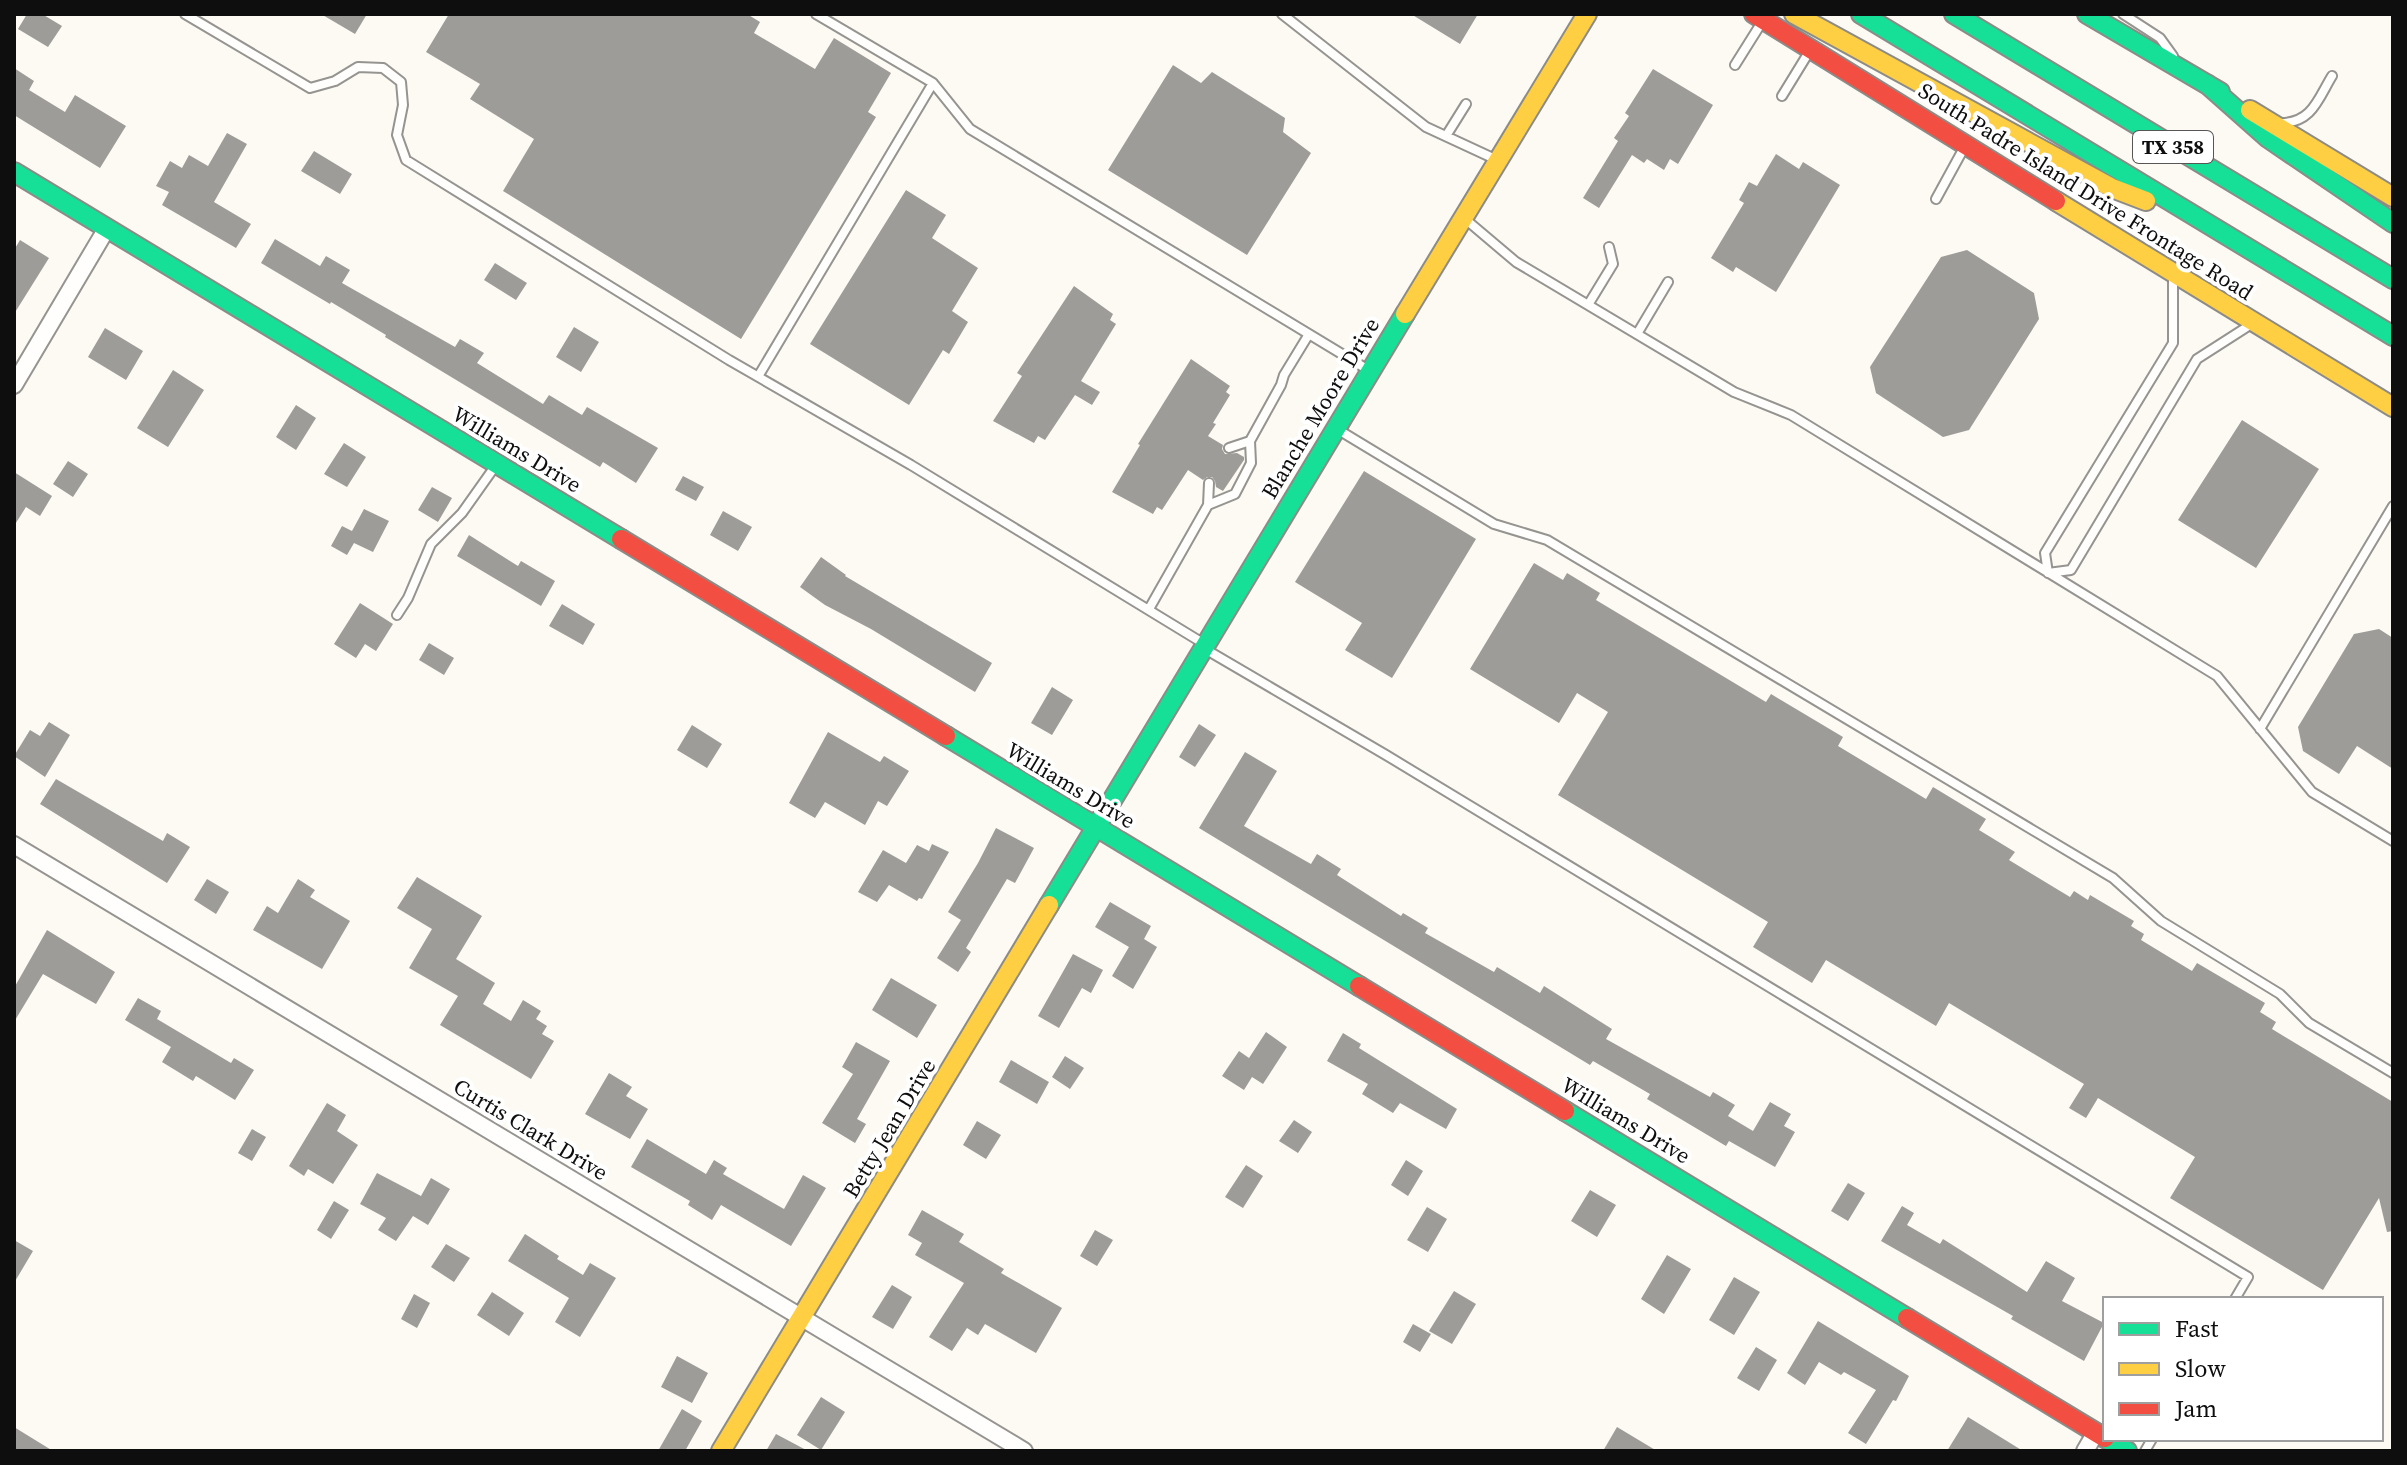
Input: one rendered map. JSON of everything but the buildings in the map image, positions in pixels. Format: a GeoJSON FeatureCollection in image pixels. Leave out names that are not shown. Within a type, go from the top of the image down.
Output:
{"type":"FeatureCollection","features":[{"type":"Feature","properties":{"kind":"main road","name":"Blanche Moore Drive"},"geometry":{"type":"LineString","coordinates":[[1097,829],[1587,14]]}},
{"type":"Feature","properties":{"kind":"main road"},"geometry":{"type":"LineString","coordinates":[[1794,14],[2112,188],[2218,229]]}},
{"type":"Feature","properties":{"kind":"main road","name":"TX 358"},"geometry":{"type":"LineString","coordinates":[[1861,14],[2393,336]]}},
{"type":"Feature","properties":{"kind":"main road","name":"TX 358"},"geometry":{"type":"LineString","coordinates":[[1954,14],[2393,279]]}},
{"type":"Feature","properties":{"kind":"main road"},"geometry":{"type":"LineString","coordinates":[[2087,14],[2393,197]]}},
{"type":"Feature","properties":{"kind":"main road","name":"South Padre Island Drive Frontage Road"},"geometry":{"type":"LineString","coordinates":[[1759,17],[2393,407]]}},
{"type":"Feature","properties":{"kind":"main road"},"geometry":{"type":"LineString","coordinates":[[2207,84],[2268,138],[2393,223]]}},
{"type":"Feature","properties":{"kind":"main road","name":"Williams Drive"},"geometry":{"type":"LineString","coordinates":[[14,172],[2103,1436]]}},
{"type":"Feature","properties":{"kind":"main road","name":"Betty Jean Drive"},"geometry":{"type":"LineString","coordinates":[[721,1451],[1097,829]]}},
{"type":"Feature","properties":{"kind":"street"},"geometry":{"type":"LineString","coordinates":[[14,385],[107,228]]}},
{"type":"Feature","properties":{"kind":"street","name":"Curtis Clark Drive"},"geometry":{"type":"LineString","coordinates":[[14,845],[1024,1451]]}},
{"type":"Feature","properties":{"kind":"street"},"geometry":{"type":"LineString","coordinates":[[2085,1451],[2103,1436]]}},
{"type":"Feature","properties":{"kind":"lane"},"geometry":{"type":"LineString","coordinates":[[185,14],[310,88],[335,81],[358,67],[383,68],[401,82],[403,105],[397,135],[406,160],[729,360],[1149,609],[1205,646],[2248,1277],[2236,1297]]}},
{"type":"Feature","properties":{"kind":"lane"},"geometry":{"type":"LineString","coordinates":[[816,14],[933,83],[970,129],[1370,371]]}},
{"type":"Feature","properties":{"kind":"lane"},"geometry":{"type":"LineString","coordinates":[[1282,14],[1426,127],[1498,160]]}},
{"type":"Feature","properties":{"kind":"lane"},"geometry":{"type":"LineString","coordinates":[[2123,14],[2160,38],[2183,69]]}},
{"type":"Feature","properties":{"kind":"lane"},"geometry":{"type":"LineString","coordinates":[[1735,65],[1759,17]]}},
{"type":"Feature","properties":{"kind":"lane"},"geometry":{"type":"LineString","coordinates":[[1782,96],[1811,49]]}},
{"type":"Feature","properties":{"kind":"lane"},"geometry":{"type":"LineString","coordinates":[[2270,122],[2285,123],[2309,115],[2332,76]]}},
{"type":"Feature","properties":{"kind":"lane"},"geometry":{"type":"LineString","coordinates":[[759,375],[933,83]]}},
{"type":"Feature","properties":{"kind":"lane"},"geometry":{"type":"LineString","coordinates":[[1446,136],[1466,104]]}},
{"type":"Feature","properties":{"kind":"lane"},"geometry":{"type":"LineString","coordinates":[[1936,199],[1965,145]]}},
{"type":"Feature","properties":{"kind":"lane"},"geometry":{"type":"LineString","coordinates":[[1464,218],[1516,262],[1734,392],[1791,415],[2217,676],[2312,792],[2393,841]]}},
{"type":"Feature","properties":{"kind":"lane"},"geometry":{"type":"LineString","coordinates":[[1588,305],[1613,264],[1609,247]]}},
{"type":"Feature","properties":{"kind":"lane"},"geometry":{"type":"LineString","coordinates":[[2048,573],[2045,553],[2173,343],[2173,274]]}},
{"type":"Feature","properties":{"kind":"lane"},"geometry":{"type":"LineString","coordinates":[[1637,334],[1668,282]]}},
{"type":"Feature","properties":{"kind":"lane"},"geometry":{"type":"LineString","coordinates":[[2048,573],[2071,570],[2197,359],[2254,323]]}},
{"type":"Feature","properties":{"kind":"lane"},"geometry":{"type":"LineString","coordinates":[[1208,505],[1235,494],[1251,463],[1250,441],[1309,334]]}},
{"type":"Feature","properties":{"kind":"lane"},"geometry":{"type":"LineString","coordinates":[[1336,428],[1494,524],[1547,540],[2113,878],[2161,921],[2280,994],[2309,1023],[2393,1073]]}},
{"type":"Feature","properties":{"kind":"lane"},"geometry":{"type":"LineString","coordinates":[[1229,448],[1250,441]]}},
{"type":"Feature","properties":{"kind":"lane"},"geometry":{"type":"LineString","coordinates":[[397,615],[408,598],[431,544],[462,513],[496,464]]}},
{"type":"Feature","properties":{"kind":"lane"},"geometry":{"type":"LineString","coordinates":[[1149,609],[1208,505],[1209,483]]}},
{"type":"Feature","properties":{"kind":"lane"},"geometry":{"type":"LineString","coordinates":[[2260,729],[2393,506]]}},
{"type":"Feature","properties":{"kind":"traffic: fast"},"geometry":{"type":"LineString","coordinates":[[1861,14],[2393,336]]}},
{"type":"Feature","properties":{"kind":"traffic: fast"},"geometry":{"type":"LineString","coordinates":[[1954,14],[2393,279]]}},
{"type":"Feature","properties":{"kind":"traffic: fast"},"geometry":{"type":"LineString","coordinates":[[2087,14],[2220,92]]}},
{"type":"Feature","properties":{"kind":"traffic: fast"},"geometry":{"type":"LineString","coordinates":[[2207,84],[2268,138],[2393,223]]}},
{"type":"Feature","properties":{"kind":"traffic: fast"},"geometry":{"type":"LineString","coordinates":[[14,172],[621,539]]}},
{"type":"Feature","properties":{"kind":"traffic: fast"},"geometry":{"type":"LineString","coordinates":[[1049,905],[1405,314]]}},
{"type":"Feature","properties":{"kind":"traffic: fast"},"geometry":{"type":"LineString","coordinates":[[946,736],[1359,986]]}},
{"type":"Feature","properties":{"kind":"traffic: fast"},"geometry":{"type":"LineString","coordinates":[[1565,1111],[1907,1318]]}},
{"type":"Feature","properties":{"kind":"traffic: fast"},"geometry":{"type":"LineString","coordinates":[[2110,1441],[2127,1451]]}},
{"type":"Feature","properties":{"kind":"traffic: slow"},"geometry":{"type":"LineString","coordinates":[[1405,314],[1587,14]]}},
{"type":"Feature","properties":{"kind":"traffic: slow"},"geometry":{"type":"LineString","coordinates":[[1794,14],[2112,188],[2146,201]]}},
{"type":"Feature","properties":{"kind":"traffic: slow"},"geometry":{"type":"LineString","coordinates":[[2250,110],[2393,197]]}},
{"type":"Feature","properties":{"kind":"traffic: slow"},"geometry":{"type":"LineString","coordinates":[[2056,201],[2393,407]]}},
{"type":"Feature","properties":{"kind":"traffic: slow"},"geometry":{"type":"LineString","coordinates":[[721,1451],[1049,905]]}},
{"type":"Feature","properties":{"kind":"traffic: jam"},"geometry":{"type":"LineString","coordinates":[[1754,14],[2056,201]]}},
{"type":"Feature","properties":{"kind":"traffic: jam"},"geometry":{"type":"LineString","coordinates":[[621,539],[946,736]]}},
{"type":"Feature","properties":{"kind":"traffic: jam"},"geometry":{"type":"LineString","coordinates":[[1359,986],[1565,1111]]}},
{"type":"Feature","properties":{"kind":"traffic: jam"},"geometry":{"type":"LineString","coordinates":[[1907,1318],[2103,1437]]}}]}
